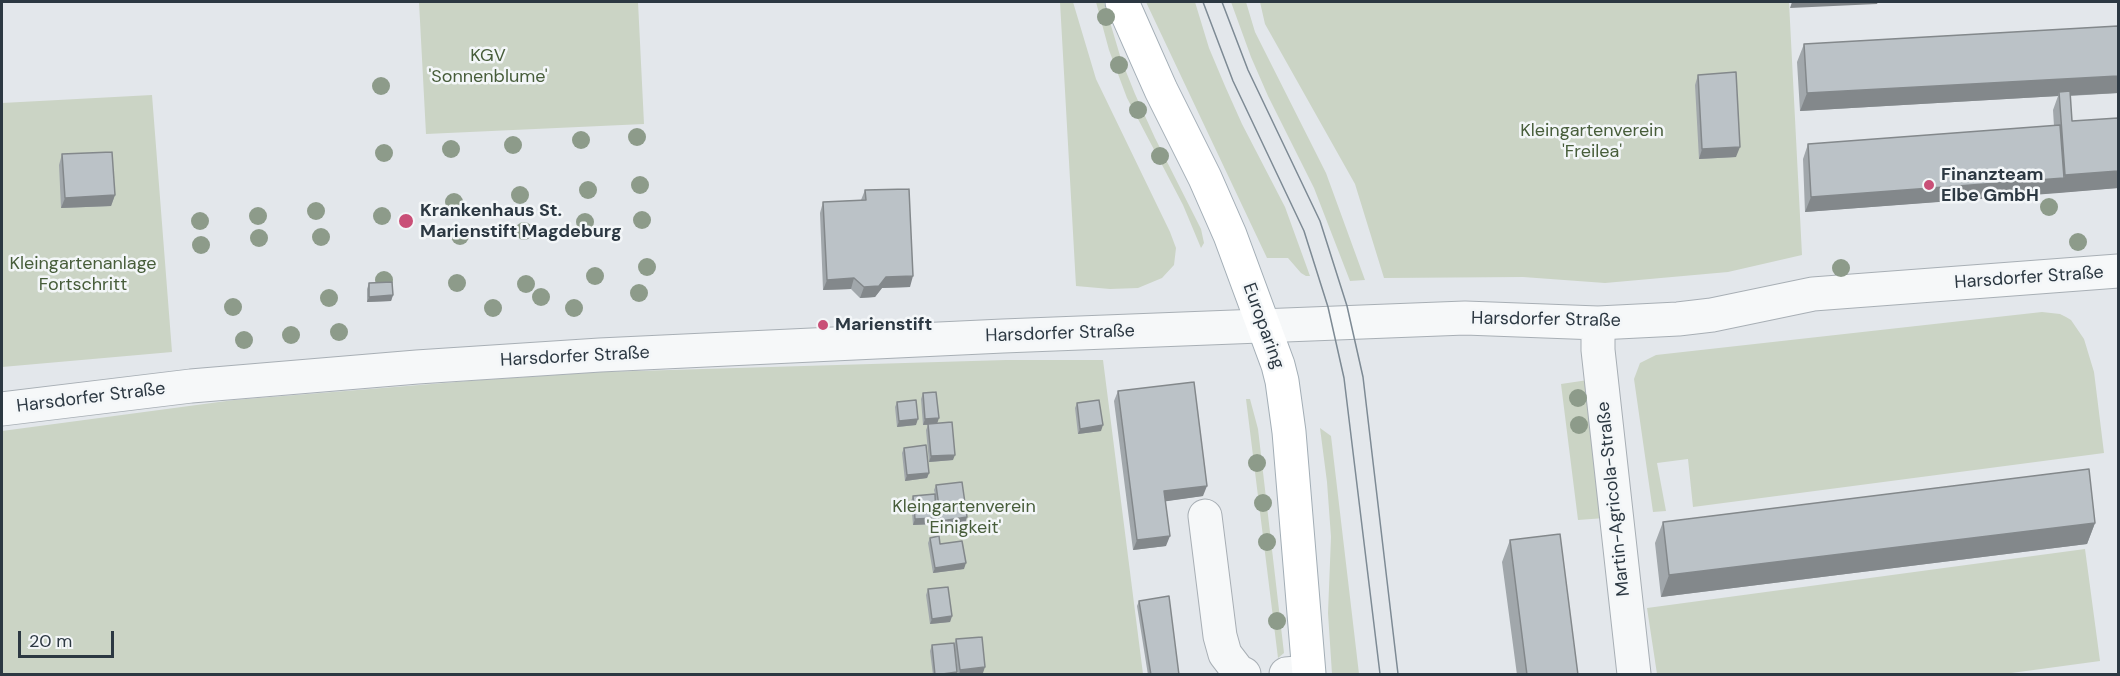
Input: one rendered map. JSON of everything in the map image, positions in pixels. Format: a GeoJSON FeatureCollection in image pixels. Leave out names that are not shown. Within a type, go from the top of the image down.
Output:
{"type":"FeatureCollection","features":[{"type":"Feature","properties":{"kind":"main road","name":"Europaring"},"geometry":{"type":"LineString","coordinates":[[1122,2],[1161,90],[1213,197],[1263,325],[1282,381],[1287,422],[1301,674]]}},
{"type":"Feature","properties":{"kind":"street","name":"Harsdorfer Straße"},"geometry":{"type":"LineString","coordinates":[[2,409],[191,386],[469,363],[1263,325],[1465,318],[1598,323],[1699,317],[1813,294],[2118,277]]}},
{"type":"Feature","properties":{"kind":"street","name":"Martin-Agricola-Straße"},"geometry":{"type":"LineString","coordinates":[[1598,323],[1599,362],[1634,675]]}},
{"type":"Feature","properties":{"kind":"street"},"geometry":{"type":"LineString","coordinates":[[1205,516],[1220,636],[1225,654],[1244,675]]}},
{"type":"Feature","properties":{"kind":"green space","name":"KGV 'Sonnenblume'"},"geometry":{"type":"Polygon","coordinates":[[[419,2],[638,2],[644,124],[426,134],[419,2]]]}},
{"type":"Feature","properties":{"kind":"green space"},"geometry":{"type":"Polygon","coordinates":[[[1060,2],[1073,2],[1096,79],[1176,248],[1174,265],[1162,278],[1138,288],[1110,289],[1076,286],[1060,2]]]}},
{"type":"Feature","properties":{"kind":"green space"},"geometry":{"type":"Polygon","coordinates":[[[1096,2],[1104,2],[1121,59],[1135,94],[1201,229],[1204,243],[1201,248],[1183,205],[1127,98],[1109,50],[1096,2]]]}},
{"type":"Feature","properties":{"kind":"green space"},"geometry":{"type":"Polygon","coordinates":[[[1146,2],[1195,2],[1209,48],[1242,124],[1285,207],[1310,276],[1301,273],[1288,258],[1267,258],[1146,2]]]}},
{"type":"Feature","properties":{"kind":"green space"},"geometry":{"type":"Polygon","coordinates":[[[1231,2],[1246,2],[1255,32],[1326,173],[1365,280],[1350,281],[1314,188],[1268,96],[1231,2]]]}},
{"type":"Feature","properties":{"kind":"green space","name":"Kleingartenverein 'Freilea'"},"geometry":{"type":"Polygon","coordinates":[[[1260,2],[1789,2],[1802,255],[1728,272],[1605,283],[1523,277],[1384,278],[1355,184],[1265,24],[1260,2]]]}},
{"type":"Feature","properties":{"kind":"green space","name":"Kleingartenanlage Fortschritt"},"geometry":{"type":"Polygon","coordinates":[[[152,95],[172,352],[2,367],[2,103],[152,95]]]}},
{"type":"Feature","properties":{"kind":"green space"},"geometry":{"type":"Polygon","coordinates":[[[2042,312],[2060,314],[2071,320],[2084,339],[2094,372],[2104,453],[1693,507],[1688,459],[1657,463],[1666,511],[1653,512],[1634,379],[1640,363],[1656,355],[2042,312]]]}},
{"type":"Feature","properties":{"kind":"green space","name":"Kleingartenverein 'Einigkeit'"},"geometry":{"type":"Polygon","coordinates":[[[1006,360],[1103,360],[1143,674],[2,674],[2,431],[234,400],[481,380],[602,372],[1006,360]]]}},
{"type":"Feature","properties":{"kind":"green space"},"geometry":{"type":"Polygon","coordinates":[[[1588,380],[1605,518],[1578,520],[1561,384],[1588,380]]]}},
{"type":"Feature","properties":{"kind":"green space"},"geometry":{"type":"Polygon","coordinates":[[[1246,399],[1250,399],[1258,429],[1284,653],[1278,658],[1246,399]]]}},
{"type":"Feature","properties":{"kind":"green space"},"geometry":{"type":"Polygon","coordinates":[[[1320,428],[1331,436],[1359,674],[1332,674],[1328,613],[1331,537],[1320,428]]]}},
{"type":"Feature","properties":{"kind":"green space"},"geometry":{"type":"Polygon","coordinates":[[[2085,549],[2100,661],[2004,674],[1657,674],[1647,608],[2085,549]]]}},
{"type":"Feature","properties":{"kind":"building"},"geometry":{"type":"Polygon","coordinates":[[[2118,26],[2118,76],[1807,93],[1804,44],[2118,26]]]}},
{"type":"Feature","properties":{"kind":"building"},"geometry":{"type":"Polygon","coordinates":[[[1736,72],[1740,147],[1702,149],[1698,75],[1736,72]]]}},
{"type":"Feature","properties":{"kind":"building"},"geometry":{"type":"Polygon","coordinates":[[[2070,91],[2072,121],[2118,118],[2118,171],[2065,175],[2059,92],[2070,91]]]}},
{"type":"Feature","properties":{"kind":"building"},"geometry":{"type":"Polygon","coordinates":[[[2060,125],[2064,178],[1811,197],[1808,144],[2060,125]]]}},
{"type":"Feature","properties":{"kind":"building"},"geometry":{"type":"Polygon","coordinates":[[[112,152],[115,195],[65,198],[62,154],[112,152]]]}},
{"type":"Feature","properties":{"kind":"building"},"geometry":{"type":"Polygon","coordinates":[[[909,189],[913,276],[886,277],[879,286],[864,287],[854,278],[827,280],[823,202],[866,200],[865,190],[909,189]]]}},
{"type":"Feature","properties":{"kind":"building"},"geometry":{"type":"Polygon","coordinates":[[[392,282],[393,295],[369,297],[369,283],[392,282]]]}},
{"type":"Feature","properties":{"kind":"building"},"geometry":{"type":"Polygon","coordinates":[[[1194,382],[1207,486],[1164,491],[1170,536],[1137,540],[1118,391],[1194,382]]]}},
{"type":"Feature","properties":{"kind":"building"},"geometry":{"type":"Polygon","coordinates":[[[936,392],[939,418],[925,419],[923,393],[936,392]]]}},
{"type":"Feature","properties":{"kind":"building"},"geometry":{"type":"Polygon","coordinates":[[[916,400],[918,419],[899,421],[897,402],[916,400]]]}},
{"type":"Feature","properties":{"kind":"building"},"geometry":{"type":"Polygon","coordinates":[[[1099,400],[1103,425],[1080,429],[1077,403],[1099,400]]]}},
{"type":"Feature","properties":{"kind":"building"},"geometry":{"type":"Polygon","coordinates":[[[952,422],[955,455],[931,456],[928,424],[952,422]]]}},
{"type":"Feature","properties":{"kind":"building"},"geometry":{"type":"Polygon","coordinates":[[[926,445],[929,473],[907,475],[904,448],[926,445]]]}},
{"type":"Feature","properties":{"kind":"building"},"geometry":{"type":"Polygon","coordinates":[[[2089,469],[2095,523],[1669,575],[1663,522],[2089,469]]]}},
{"type":"Feature","properties":{"kind":"building"},"geometry":{"type":"Polygon","coordinates":[[[962,482],[967,517],[941,521],[936,485],[962,482]]]}},
{"type":"Feature","properties":{"kind":"building"},"geometry":{"type":"Polygon","coordinates":[[[935,494],[936,518],[915,519],[913,496],[935,494]]]}},
{"type":"Feature","properties":{"kind":"building"},"geometry":{"type":"Polygon","coordinates":[[[1560,534],[1578,675],[1527,675],[1510,540],[1560,534]]]}},
{"type":"Feature","properties":{"kind":"building"},"geometry":{"type":"Polygon","coordinates":[[[939,536],[940,544],[962,541],[966,563],[935,568],[930,538],[939,536]]]}},
{"type":"Feature","properties":{"kind":"building"},"geometry":{"type":"Polygon","coordinates":[[[948,587],[952,616],[932,619],[928,589],[948,587]]]}},
{"type":"Feature","properties":{"kind":"building"},"geometry":{"type":"Polygon","coordinates":[[[1169,596],[1179,675],[1151,675],[1139,601],[1169,596]]]}},
{"type":"Feature","properties":{"kind":"building"},"geometry":{"type":"Polygon","coordinates":[[[982,637],[985,667],[960,670],[956,639],[982,637]]]}},
{"type":"Feature","properties":{"kind":"building"},"geometry":{"type":"Polygon","coordinates":[[[954,643],[957,672],[935,675],[932,645],[954,643]]]}},
{"type":"Feature","properties":{"kind":"tram line"},"geometry":{"type":"LineString","coordinates":[[1203,2],[1233,81],[1304,231],[1328,307],[1344,378],[1380,674]]}},
{"type":"Feature","properties":{"kind":"tram line"},"geometry":{"type":"LineString","coordinates":[[1222,2],[1248,70],[1320,221],[1347,306],[1363,377],[1398,674]]}},
{"type":"Feature","properties":{"kind":"place","name":"Finanzteam Elbe GmbH"},"geometry":{"type":"Point","coordinates":[1929,185]}},
{"type":"Feature","properties":{"kind":"place","name":"Krankenhaus St. Marienstift Magdeburg"},"geometry":{"type":"Point","coordinates":[406,221]}},
{"type":"Feature","properties":{"kind":"place","name":"Marienstift"},"geometry":{"type":"Point","coordinates":[823,325]}}]}
